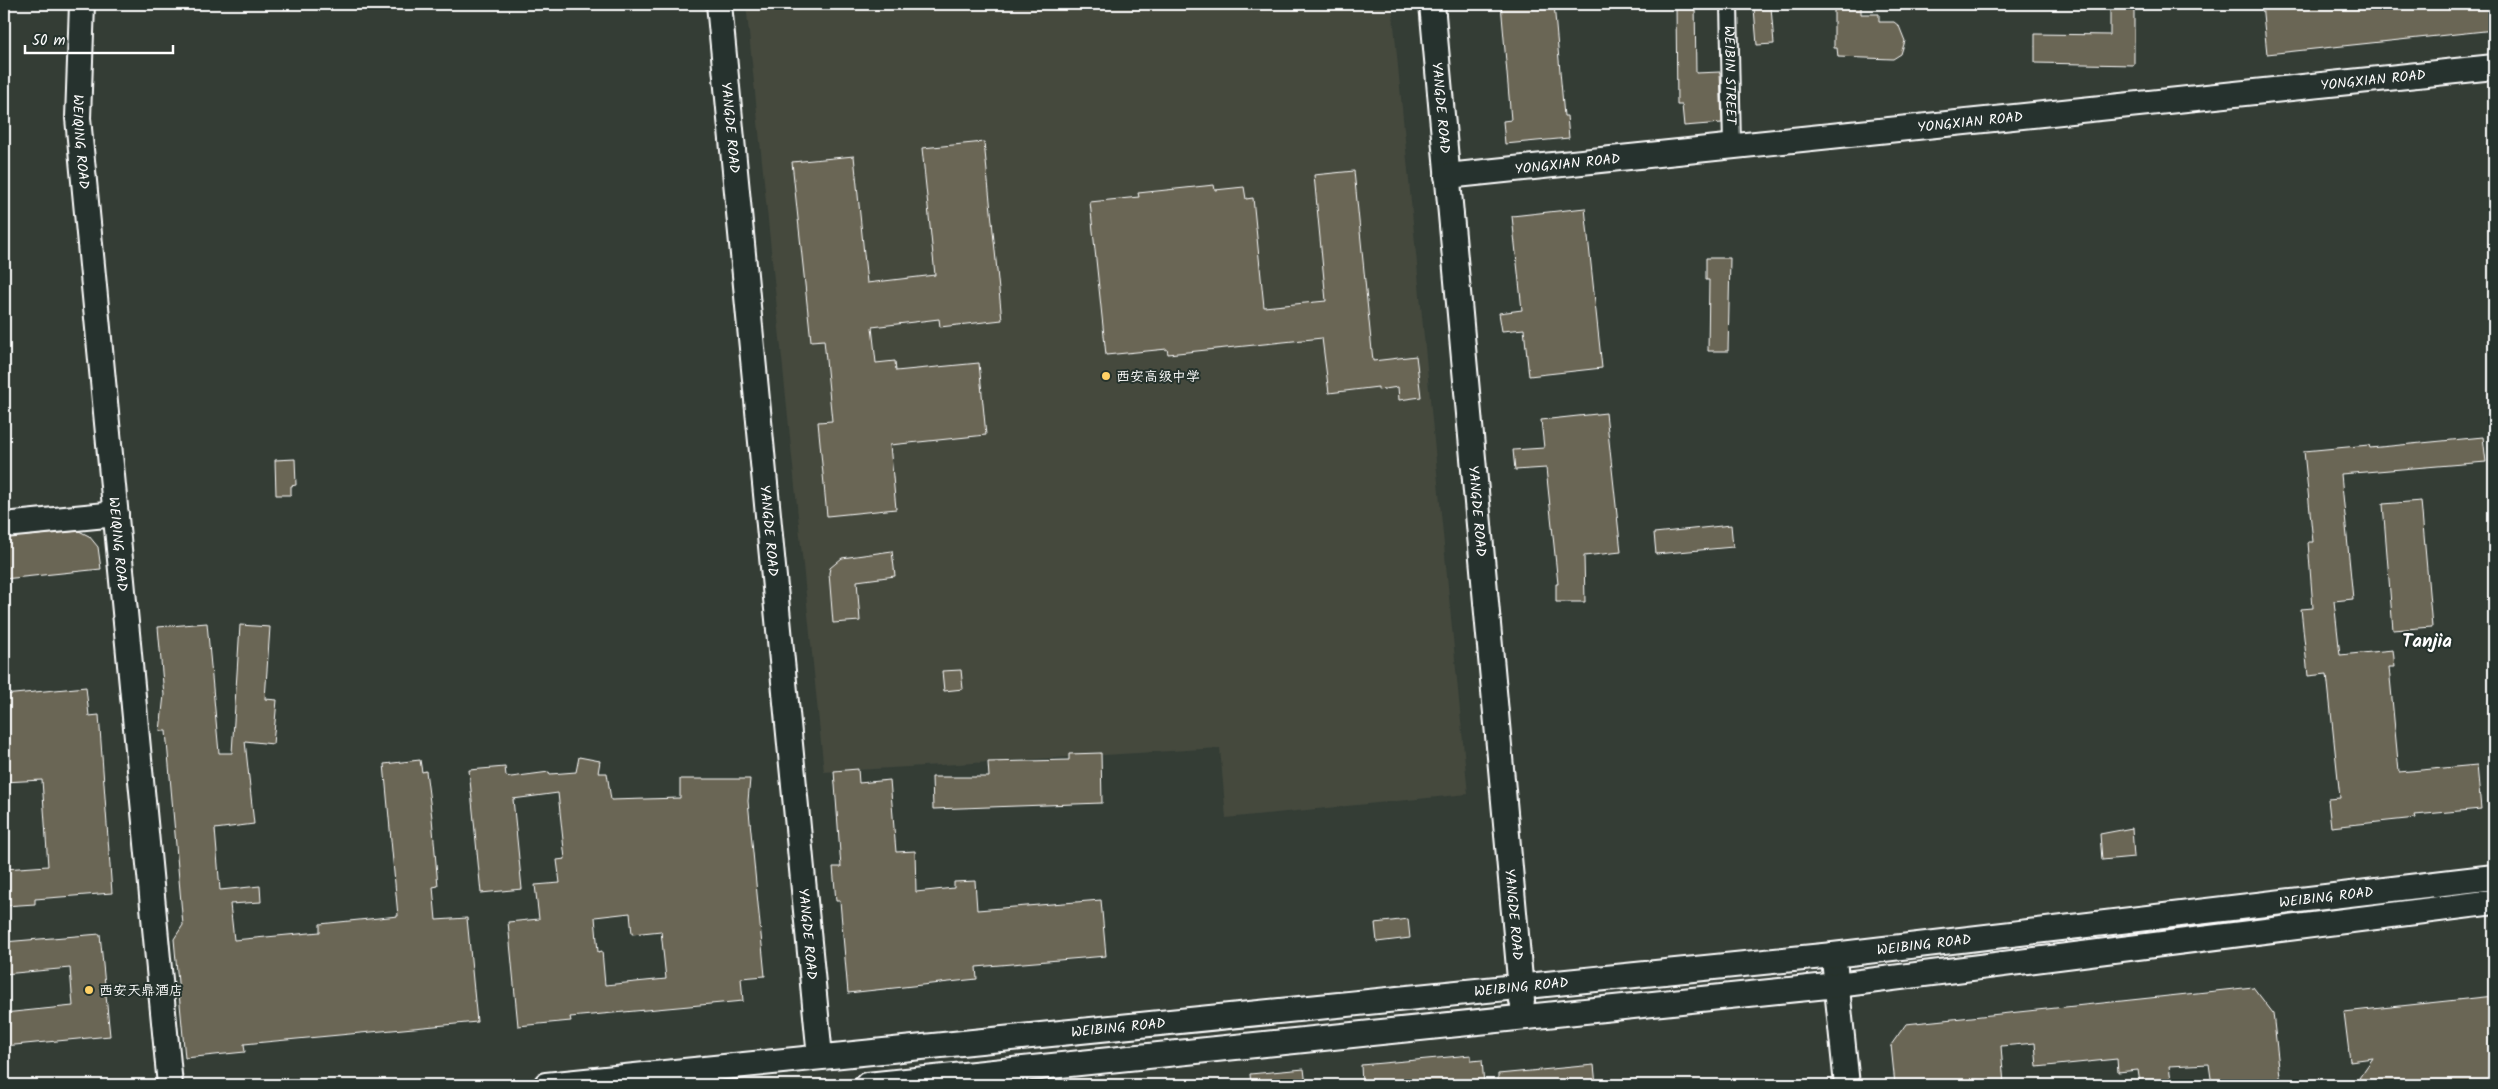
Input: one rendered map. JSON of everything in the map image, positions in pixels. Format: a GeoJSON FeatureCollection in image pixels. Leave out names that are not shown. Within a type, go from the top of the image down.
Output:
{"type":"FeatureCollection","features":[{"type":"Feature","properties":{"kind":"street","name":"WEIQING ROAD"},"geometry":{"type":"LineString","coordinates":[[82,4],[78,118],[170,1085]]}},
{"type":"Feature","properties":{"kind":"street","name":"YANGDE ROAD"},"geometry":{"type":"LineString","coordinates":[[719,4],[820,1058]]}},
{"type":"Feature","properties":{"kind":"street","name":"YANGDE ROAD"},"geometry":{"type":"LineString","coordinates":[[1432,4],[1524,1018]]}},
{"type":"Feature","properties":{"kind":"street","name":"WEIBIN STREET"},"geometry":{"type":"LineString","coordinates":[[1729,4],[1732,146]]}},
{"type":"Feature","properties":{"kind":"street","name":"YONGXIAN ROAD"},"geometry":{"type":"LineString","coordinates":[[1447,176],[2494,67]]}},
{"type":"Feature","properties":{"kind":"street"},"geometry":{"type":"LineString","coordinates":[[4,525],[116,514]]}},
{"type":"Feature","properties":{"kind":"street","name":"WEIBING ROAD"},"geometry":{"type":"LineString","coordinates":[[546,1085],[613,1082],[820,1058],[1833,955],[2494,877]]}},
{"type":"Feature","properties":{"kind":"street","name":"WEIBING ROAD"},"geometry":{"type":"LineString","coordinates":[[867,1085],[1836,985],[2494,902]]}},
{"type":"Feature","properties":{"kind":"street"},"geometry":{"type":"LineString","coordinates":[[1833,955],[1847,1085]]}},
{"type":"Feature","properties":{"kind":"shaded area","name":"西安高级中学"},"geometry":{"type":"Polygon","coordinates":[[[746,4],[1392,4],[1468,794],[1226,818],[1220,748],[824,772],[746,4]]]}},
{"type":"Feature","properties":{"kind":"building"},"geometry":{"type":"Polygon","coordinates":[[[1501,4],[1554,4],[1564,116],[1567,116],[1569,138],[1505,144],[1503,121],[1511,120],[1501,4]]]}},
{"type":"Feature","properties":{"kind":"building"},"geometry":{"type":"Polygon","coordinates":[[[1676,4],[1695,4],[1696,73],[1720,72],[1722,123],[1684,126],[1682,105],[1677,105],[1676,4]]]}},
{"type":"Feature","properties":{"kind":"building"},"geometry":{"type":"Polygon","coordinates":[[[1834,4],[1861,4],[1861,14],[1879,14],[1879,22],[1894,22],[1899,26],[1905,41],[1901,54],[1893,59],[1838,57],[1837,48],[1834,48],[1834,4]]]}},
{"type":"Feature","properties":{"kind":"building"},"geometry":{"type":"Polygon","coordinates":[[[2110,4],[2134,4],[2134,65],[2035,63],[2035,34],[2110,35],[2110,4]]]}},
{"type":"Feature","properties":{"kind":"building"},"geometry":{"type":"Polygon","coordinates":[[[2262,4],[2494,4],[2494,30],[2267,54],[2262,4]]]}},
{"type":"Feature","properties":{"kind":"building"},"geometry":{"type":"Polygon","coordinates":[[[1771,7],[1774,44],[1757,45],[1754,8],[1771,7]]]}},
{"type":"Feature","properties":{"kind":"building"},"geometry":{"type":"Polygon","coordinates":[[[984,142],[1002,320],[940,327],[939,319],[872,327],[876,363],[895,361],[896,371],[979,363],[986,435],[890,445],[896,509],[827,516],[818,422],[832,421],[824,340],[811,341],[792,162],[854,156],[867,283],[935,275],[922,148],[984,142]]]}},
{"type":"Feature","properties":{"kind":"building"},"geometry":{"type":"Polygon","coordinates":[[[1354,171],[1373,361],[1416,356],[1421,397],[1399,400],[1398,387],[1378,390],[1378,387],[1329,393],[1322,338],[1168,354],[1167,349],[1106,355],[1090,202],[1139,197],[1138,193],[1214,185],[1215,190],[1244,187],[1246,199],[1253,198],[1264,307],[1326,301],[1314,175],[1354,171]]]}},
{"type":"Feature","properties":{"kind":"building"},"geometry":{"type":"Polygon","coordinates":[[[1585,208],[1602,368],[1529,376],[1524,329],[1502,331],[1499,313],[1522,310],[1512,216],[1585,208]]]}},
{"type":"Feature","properties":{"kind":"building"},"geometry":{"type":"Polygon","coordinates":[[[1706,258],[1730,258],[1728,351],[1708,351],[1709,280],[1706,280],[1706,258]]]}},
{"type":"Feature","properties":{"kind":"building"},"geometry":{"type":"Polygon","coordinates":[[[1606,413],[1621,552],[1584,556],[1585,602],[1556,602],[1556,584],[1558,584],[1546,468],[1515,470],[1513,450],[1544,448],[1541,420],[1606,413]]]}},
{"type":"Feature","properties":{"kind":"building"},"geometry":{"type":"Polygon","coordinates":[[[2483,437],[2486,462],[2341,474],[2353,599],[2334,601],[2340,655],[2393,650],[2395,667],[2389,667],[2399,772],[2477,765],[2481,809],[2415,815],[2416,818],[2331,827],[2328,799],[2340,798],[2327,674],[2308,676],[2301,609],[2313,608],[2308,542],[2313,542],[2304,451],[2369,445],[2370,448],[2483,437]]]}},
{"type":"Feature","properties":{"kind":"building"},"geometry":{"type":"Polygon","coordinates":[[[295,459],[296,485],[291,486],[291,495],[276,495],[275,460],[295,459]]]}},
{"type":"Feature","properties":{"kind":"building"},"geometry":{"type":"Polygon","coordinates":[[[2421,501],[2432,627],[2393,630],[2383,504],[2421,501]]]}},
{"type":"Feature","properties":{"kind":"building"},"geometry":{"type":"Polygon","coordinates":[[[1731,525],[1733,547],[1656,554],[1654,533],[1731,525]]]}},
{"type":"Feature","properties":{"kind":"building"},"geometry":{"type":"Polygon","coordinates":[[[79,531],[89,536],[98,547],[101,569],[4,579],[4,538],[79,531]]]}},
{"type":"Feature","properties":{"kind":"building"},"geometry":{"type":"Polygon","coordinates":[[[892,551],[895,576],[857,581],[860,621],[833,623],[830,568],[842,558],[892,551]]]}},
{"type":"Feature","properties":{"kind":"building"},"geometry":{"type":"Polygon","coordinates":[[[207,623],[219,753],[232,753],[240,625],[270,627],[265,699],[277,700],[273,744],[245,741],[254,824],[215,829],[220,890],[260,886],[261,902],[230,904],[234,940],[320,932],[320,924],[398,916],[384,764],[420,760],[422,772],[426,771],[432,818],[438,886],[433,887],[436,920],[467,918],[477,1022],[244,1044],[245,1052],[185,1058],[174,939],[183,925],[166,731],[160,731],[164,695],[158,627],[207,623]]]}},
{"type":"Feature","properties":{"kind":"building"},"geometry":{"type":"Polygon","coordinates":[[[961,670],[963,689],[944,691],[942,671],[961,670]]]}},
{"type":"Feature","properties":{"kind":"building"},"geometry":{"type":"Polygon","coordinates":[[[86,687],[89,716],[99,715],[112,893],[35,899],[35,904],[4,906],[4,869],[48,866],[42,780],[4,782],[4,695],[86,687]]]}},
{"type":"Feature","properties":{"kind":"building"},"geometry":{"type":"Polygon","coordinates":[[[1101,753],[1102,803],[933,809],[932,777],[989,777],[988,762],[1069,760],[1069,754],[1101,753]]]}},
{"type":"Feature","properties":{"kind":"building"},"geometry":{"type":"Polygon","coordinates":[[[579,757],[600,761],[598,773],[607,773],[611,800],[680,798],[680,779],[750,779],[748,801],[765,976],[741,978],[743,1001],[570,1017],[571,1021],[518,1026],[508,922],[539,919],[535,885],[560,883],[557,860],[565,859],[558,793],[513,799],[522,889],[481,893],[469,770],[505,767],[506,776],[511,777],[549,772],[550,774],[576,772],[579,757]],[[630,913],[595,917],[598,952],[602,951],[605,985],[666,979],[661,931],[632,934],[630,913]]]}},
{"type":"Feature","properties":{"kind":"building"},"geometry":{"type":"Polygon","coordinates":[[[858,769],[859,783],[890,780],[896,852],[915,851],[916,892],[954,888],[954,882],[975,881],[977,910],[1101,900],[1106,956],[976,967],[977,979],[848,993],[840,901],[836,901],[833,867],[841,867],[834,771],[858,769]]]}},
{"type":"Feature","properties":{"kind":"building"},"geometry":{"type":"Polygon","coordinates":[[[2132,828],[2134,857],[2102,860],[2100,834],[2132,828]]]}},
{"type":"Feature","properties":{"kind":"building"},"geometry":{"type":"Polygon","coordinates":[[[1408,919],[1410,938],[1377,942],[1375,923],[1408,919]]]}},
{"type":"Feature","properties":{"kind":"building","name":"西安天鼎酒店"},"geometry":{"type":"Polygon","coordinates":[[[100,934],[110,1036],[4,1046],[4,1013],[73,1006],[70,968],[4,974],[4,942],[100,934]]]}},
{"type":"Feature","properties":{"kind":"building"},"geometry":{"type":"Polygon","coordinates":[[[2253,987],[2273,1013],[2281,1085],[2212,1085],[2209,1064],[2169,1066],[2171,1080],[2140,1083],[2138,1070],[2118,1072],[2117,1059],[2037,1067],[2035,1043],[2001,1046],[2004,1085],[1895,1085],[1891,1045],[1906,1024],[2253,987]]]}},
{"type":"Feature","properties":{"kind":"building"},"geometry":{"type":"Polygon","coordinates":[[[2494,996],[2494,1085],[2368,1085],[2359,1078],[2373,1058],[2350,1061],[2344,1012],[2494,996]]]}},
{"type":"Feature","properties":{"kind":"building"},"geometry":{"type":"Polygon","coordinates":[[[1471,1055],[1471,1061],[1482,1060],[1484,1085],[1362,1085],[1361,1065],[1471,1055]]]}},
{"type":"Feature","properties":{"kind":"building"},"geometry":{"type":"Polygon","coordinates":[[[1594,1065],[1596,1085],[1498,1085],[1498,1074],[1594,1065]]]}},
{"type":"Feature","properties":{"kind":"building"},"geometry":{"type":"Polygon","coordinates":[[[1304,1069],[1306,1085],[1251,1085],[1250,1074],[1304,1069]]]}},
{"type":"Feature","properties":{"kind":"place","name":"西安高级中学"},"geometry":{"type":"Point","coordinates":[1106,376]}},
{"type":"Feature","properties":{"kind":"place","name":"西安天鼎酒店"},"geometry":{"type":"Point","coordinates":[89,990]}},
{"type":"Feature","properties":{"kind":"district","name":"Tanjia"},"geometry":{"type":"Point","coordinates":[2427,640]}}]}
